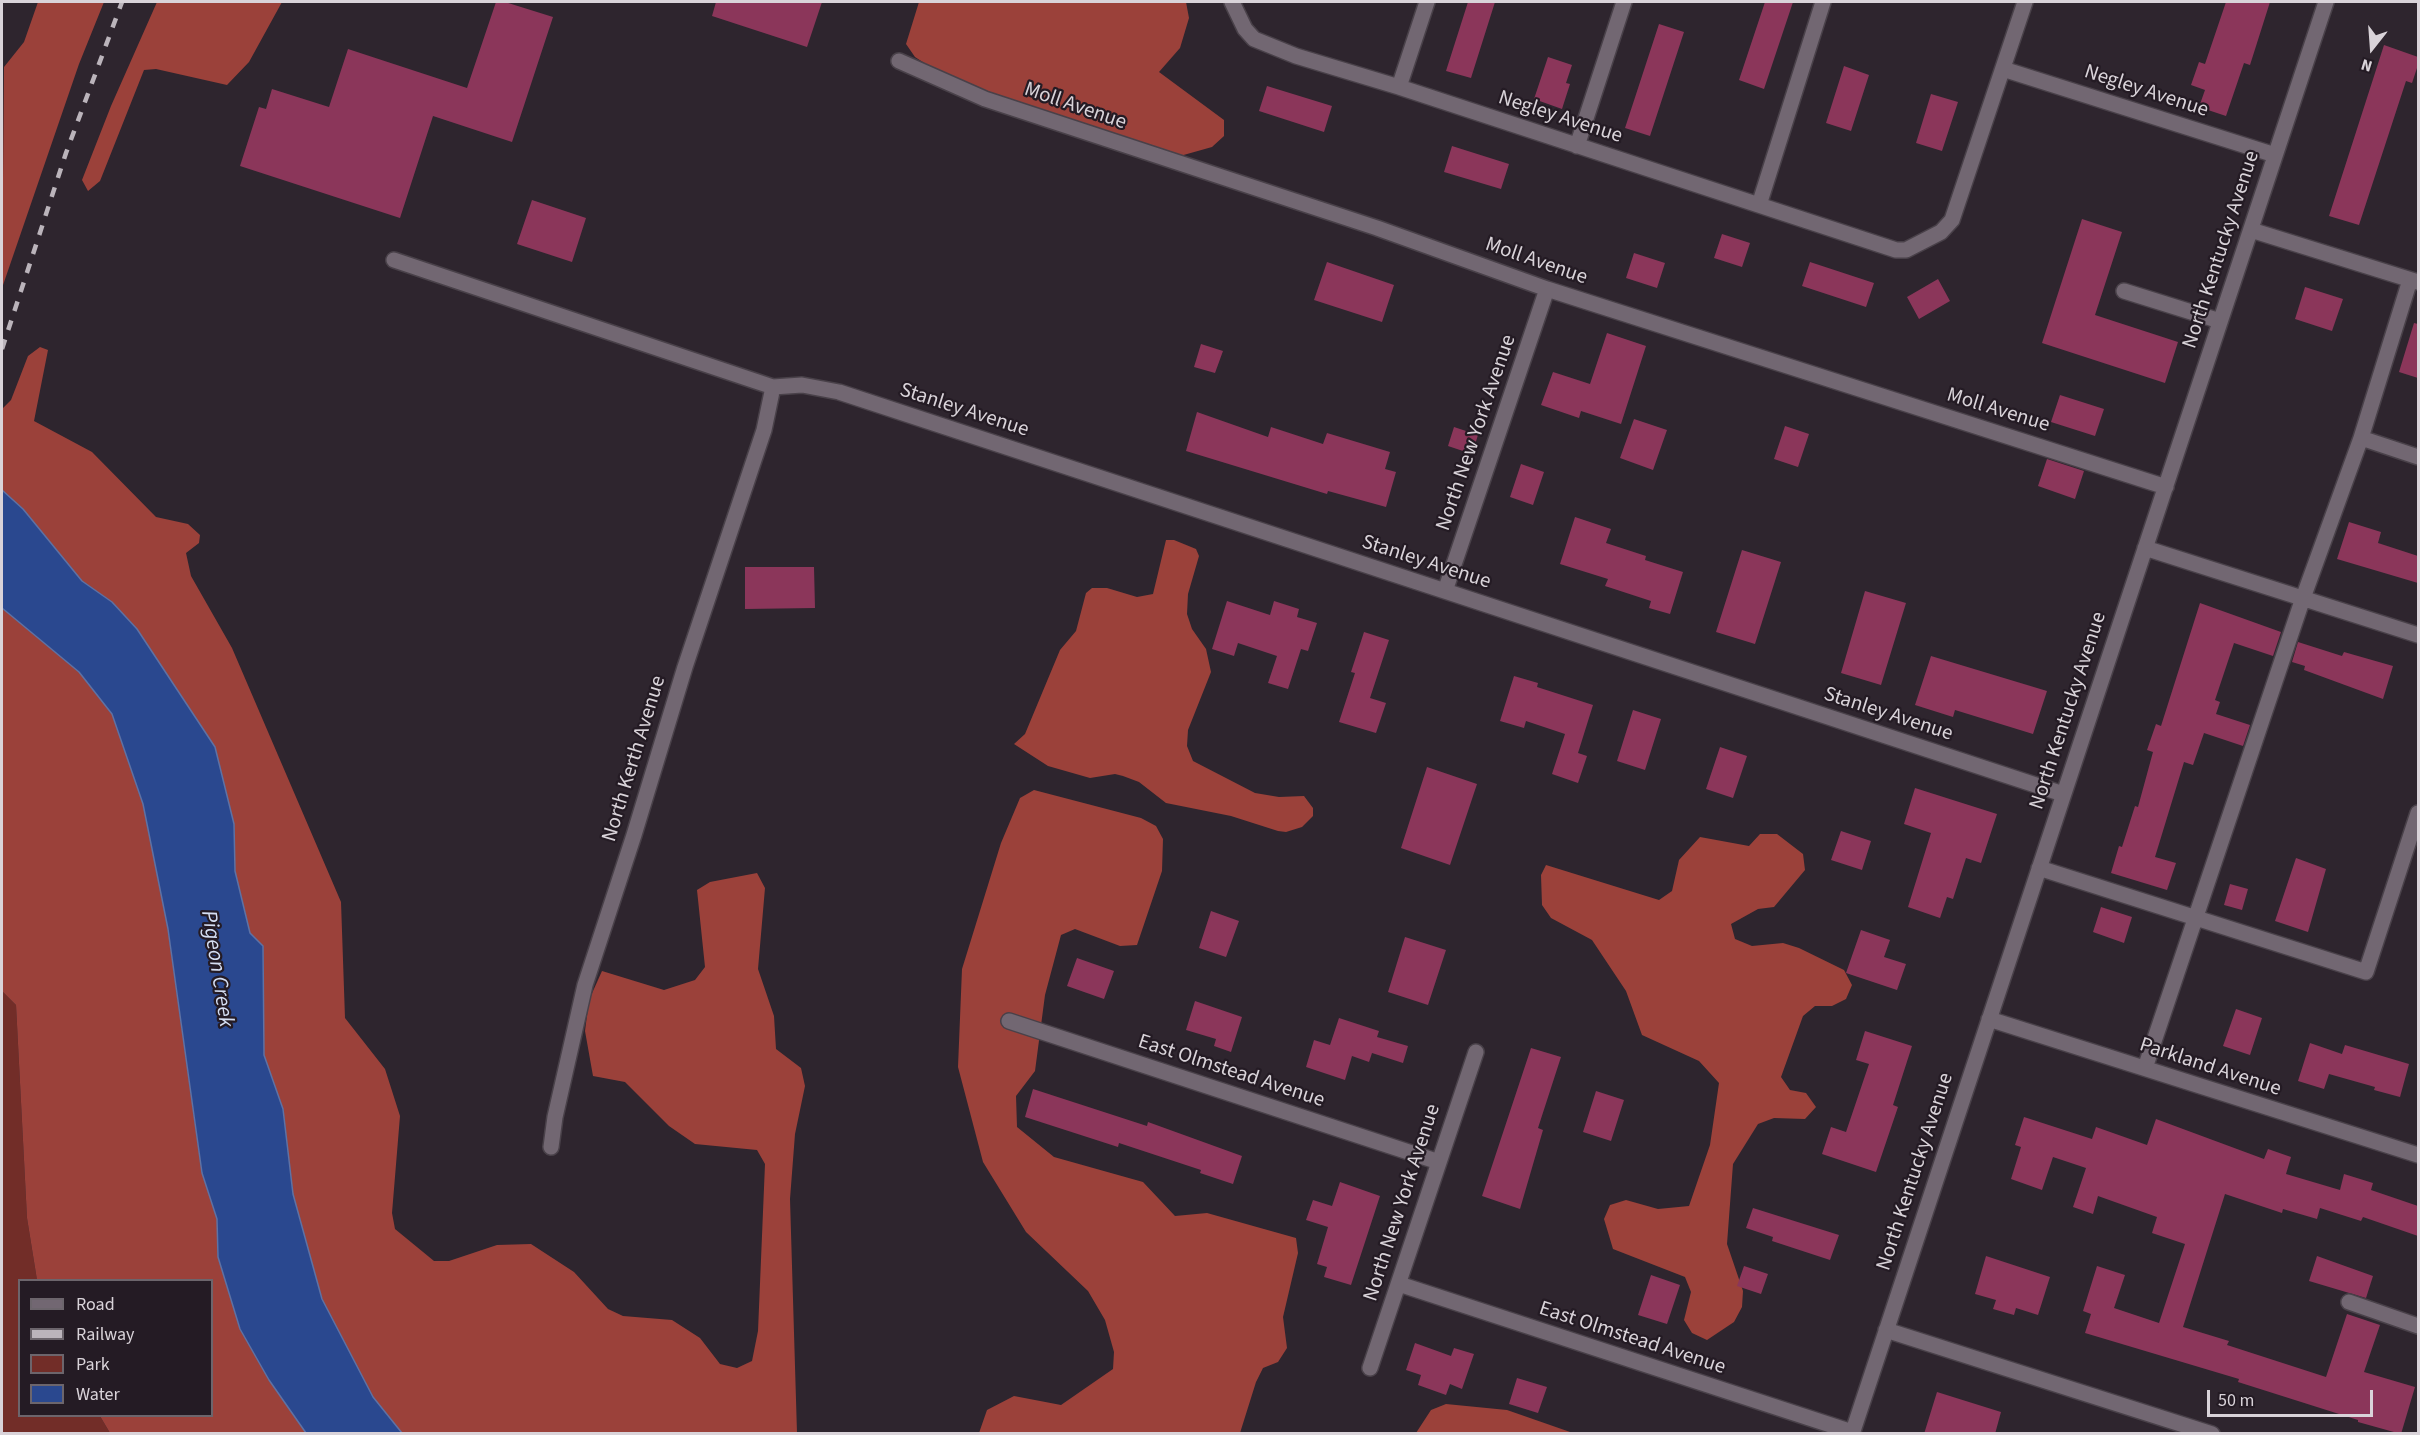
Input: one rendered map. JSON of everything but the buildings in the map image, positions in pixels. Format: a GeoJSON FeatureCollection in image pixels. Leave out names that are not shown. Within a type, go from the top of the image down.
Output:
{"type":"FeatureCollection","features":[{"type":"Feature","properties":{"kind":"street","name":"Negley Avenue"},"geometry":{"type":"LineString","coordinates":[[1232,2],[1245,29],[1254,39],[1296,56],[1399,87],[1896,249],[1906,250],[1928,240],[1952,220],[2003,69],[2275,155]]}},
{"type":"Feature","properties":{"kind":"street"},"geometry":{"type":"LineString","coordinates":[[1399,87],[1427,2]]}},
{"type":"Feature","properties":{"kind":"street"},"geometry":{"type":"LineString","coordinates":[[1577,146],[1624,2]]}},
{"type":"Feature","properties":{"kind":"street"},"geometry":{"type":"LineString","coordinates":[[1760,206],[1823,2]]}},
{"type":"Feature","properties":{"kind":"street"},"geometry":{"type":"LineString","coordinates":[[2003,69],[2025,2]]}},
{"type":"Feature","properties":{"kind":"street","name":"North Kentucky Avenue"},"geometry":{"type":"LineString","coordinates":[[1852,1433],[2326,2]]}},
{"type":"Feature","properties":{"kind":"street","name":"Moll Avenue"},"geometry":{"type":"LineString","coordinates":[[899,61],[985,99],[1377,228],[1548,289],[2166,487]]}},
{"type":"Feature","properties":{"kind":"street"},"geometry":{"type":"LineString","coordinates":[[2145,1068],[2303,598],[2361,438],[2414,281],[2250,230]]}},
{"type":"Feature","properties":{"kind":"street"},"geometry":{"type":"LineString","coordinates":[[394,260],[773,387]]}},
{"type":"Feature","properties":{"kind":"street","name":"North New York Avenue"},"geometry":{"type":"LineString","coordinates":[[1445,591],[1548,289]]}},
{"type":"Feature","properties":{"kind":"street"},"geometry":{"type":"LineString","coordinates":[[2124,291],[2220,321]]}},
{"type":"Feature","properties":{"kind":"street","name":"Stanley Avenue"},"geometry":{"type":"LineString","coordinates":[[773,387],[802,385],[840,392],[2063,794]]}},
{"type":"Feature","properties":{"kind":"street","name":"North Kerth Avenue"},"geometry":{"type":"LineString","coordinates":[[551,1147],[555,1117],[585,985],[685,667],[764,430],[773,387]]}},
{"type":"Feature","properties":{"kind":"street"},"geometry":{"type":"LineString","coordinates":[[2361,438],[2418,457]]}},
{"type":"Feature","properties":{"kind":"street"},"geometry":{"type":"LineString","coordinates":[[2145,548],[2418,635]]}},
{"type":"Feature","properties":{"kind":"street"},"geometry":{"type":"LineString","coordinates":[[2039,868],[2366,972],[2418,813]]}},
{"type":"Feature","properties":{"kind":"street","name":"Parkland Avenue"},"geometry":{"type":"LineString","coordinates":[[1989,1019],[2418,1155]]}},
{"type":"Feature","properties":{"kind":"street","name":"East Olmstead Avenue"},"geometry":{"type":"LineString","coordinates":[[1009,1021],[1439,1162]]}},
{"type":"Feature","properties":{"kind":"street","name":"North New York Avenue"},"geometry":{"type":"LineString","coordinates":[[1370,1368],[1476,1052]]}},
{"type":"Feature","properties":{"kind":"street","name":"East Olmstead Avenue"},"geometry":{"type":"LineString","coordinates":[[1399,1284],[1852,1433]]}},
{"type":"Feature","properties":{"kind":"street"},"geometry":{"type":"LineString","coordinates":[[2349,1302],[2418,1326]]}},
{"type":"Feature","properties":{"kind":"street"},"geometry":{"type":"LineString","coordinates":[[1886,1330],[2212,1434]]}},
{"type":"Feature","properties":{"kind":"green space"},"geometry":{"type":"Polygon","coordinates":[[[2,991],[16,1005],[27,1218],[37,1279],[18,1279],[18,1417],[101,1417],[110,1433],[2,1433],[2,991]]]}},
{"type":"Feature","properties":{"kind":"shaded area"},"geometry":{"type":"Polygon","coordinates":[[[38,2],[104,2],[79,64],[2,288],[4,67],[24,42],[38,2]]]}},
{"type":"Feature","properties":{"kind":"shaded area"},"geometry":{"type":"Polygon","coordinates":[[[157,2],[282,2],[249,62],[227,85],[156,69],[144,70],[100,181],[88,191],[82,180],[111,106],[157,2]]]}},
{"type":"Feature","properties":{"kind":"shaded area"},"geometry":{"type":"Polygon","coordinates":[[[919,2],[1186,2],[1189,18],[1180,48],[1159,72],[1224,120],[1224,136],[1212,147],[1180,156],[955,83],[915,57],[906,44],[919,2]]]}},
{"type":"Feature","properties":{"kind":"shaded area"},"geometry":{"type":"Polygon","coordinates":[[[40,347],[48,350],[34,421],[92,452],[156,517],[188,524],[200,535],[199,543],[186,553],[191,576],[232,648],[341,902],[345,1018],[385,1069],[400,1116],[392,1213],[395,1229],[434,1261],[449,1261],[497,1245],[531,1244],[574,1272],[608,1309],[623,1316],[672,1320],[700,1338],[720,1364],[737,1368],[752,1361],[758,1331],[765,1164],[757,1150],[695,1144],[669,1126],[625,1082],[593,1076],[585,1031],[589,1000],[602,971],[664,990],[695,980],[705,967],[697,890],[710,882],[757,873],[765,888],[758,969],[774,1016],[776,1049],[801,1068],[805,1086],[795,1134],[790,1199],[797,1433],[402,1433],[373,1397],[322,1299],[293,1194],[283,1109],[264,1055],[263,946],[250,933],[235,871],[234,824],[215,747],[137,629],[112,602],[82,581],[23,509],[2,490],[2,409],[11,400],[28,356],[40,347]]]}},
{"type":"Feature","properties":{"kind":"shaded area"},"geometry":{"type":"Polygon","coordinates":[[[1166,540],[1174,540],[1196,549],[1199,556],[1188,594],[1187,614],[1192,629],[1206,649],[1211,672],[1188,730],[1187,746],[1193,761],[1255,793],[1279,797],[1304,796],[1313,808],[1313,816],[1302,827],[1286,832],[1278,831],[1231,816],[1166,803],[1139,782],[1115,774],[1090,778],[1048,766],[1014,744],[1025,734],[1060,650],[1076,631],[1086,593],[1092,588],[1107,588],[1137,597],[1153,594],[1166,540]]]}},
{"type":"Feature","properties":{"kind":"shaded area"},"geometry":{"type":"Polygon","coordinates":[[[2,608],[79,672],[112,714],[143,804],[168,929],[202,1173],[217,1219],[218,1257],[240,1329],[269,1380],[306,1433],[110,1433],[101,1417],[213,1417],[213,1279],[37,1279],[27,1218],[16,1005],[2,991],[2,608]]]}},
{"type":"Feature","properties":{"kind":"shaded area"},"geometry":{"type":"Polygon","coordinates":[[[1034,790],[1141,818],[1156,826],[1163,839],[1162,871],[1137,945],[1120,946],[1075,929],[1061,935],[1045,995],[1035,1071],[1016,1096],[1017,1127],[1054,1157],[1143,1182],[1175,1216],[1207,1213],[1296,1238],[1298,1253],[1283,1317],[1287,1348],[1278,1362],[1263,1368],[1256,1382],[1240,1433],[979,1433],[987,1410],[1014,1396],[1061,1405],[1113,1369],[1114,1352],[1105,1320],[1088,1291],[1026,1232],[983,1162],[958,1067],[962,969],[1001,843],[1020,798],[1034,790]]]}},
{"type":"Feature","properties":{"kind":"shaded area"},"geometry":{"type":"Polygon","coordinates":[[[1760,834],[1777,834],[1803,854],[1805,870],[1774,907],[1758,909],[1731,924],[1735,939],[1752,946],[1783,943],[1799,948],[1844,970],[1852,985],[1846,999],[1832,1006],[1815,1006],[1803,1016],[1781,1077],[1790,1090],[1806,1093],[1816,1107],[1805,1119],[1774,1118],[1758,1124],[1733,1164],[1727,1244],[1743,1291],[1742,1307],[1734,1322],[1707,1340],[1692,1333],[1684,1320],[1691,1292],[1685,1277],[1613,1249],[1604,1219],[1610,1205],[1626,1200],[1658,1209],[1689,1206],[1710,1145],[1719,1083],[1699,1061],[1642,1035],[1626,991],[1592,940],[1551,918],[1542,905],[1541,875],[1546,865],[1659,900],[1672,891],[1679,860],[1700,837],[1749,846],[1760,834]]]}},
{"type":"Feature","properties":{"kind":"shaded area"},"geometry":{"type":"Polygon","coordinates":[[[1446,1404],[1507,1410],[1573,1433],[1416,1433],[1431,1410],[1446,1404]]]}},
{"type":"Feature","properties":{"kind":"water","name":"Pigeon Creek"},"geometry":{"type":"Polygon","coordinates":[[[2,490],[23,509],[82,581],[112,602],[137,629],[215,747],[234,824],[235,871],[250,933],[263,946],[264,1055],[283,1109],[293,1194],[322,1299],[373,1397],[402,1433],[306,1433],[269,1380],[240,1329],[218,1257],[217,1219],[202,1173],[168,929],[143,804],[112,714],[79,672],[2,608],[2,490]]]}},
{"type":"Feature","properties":{"kind":"railway"},"geometry":{"type":"LineString","coordinates":[[2,349],[66,153],[122,2]]}}]}
